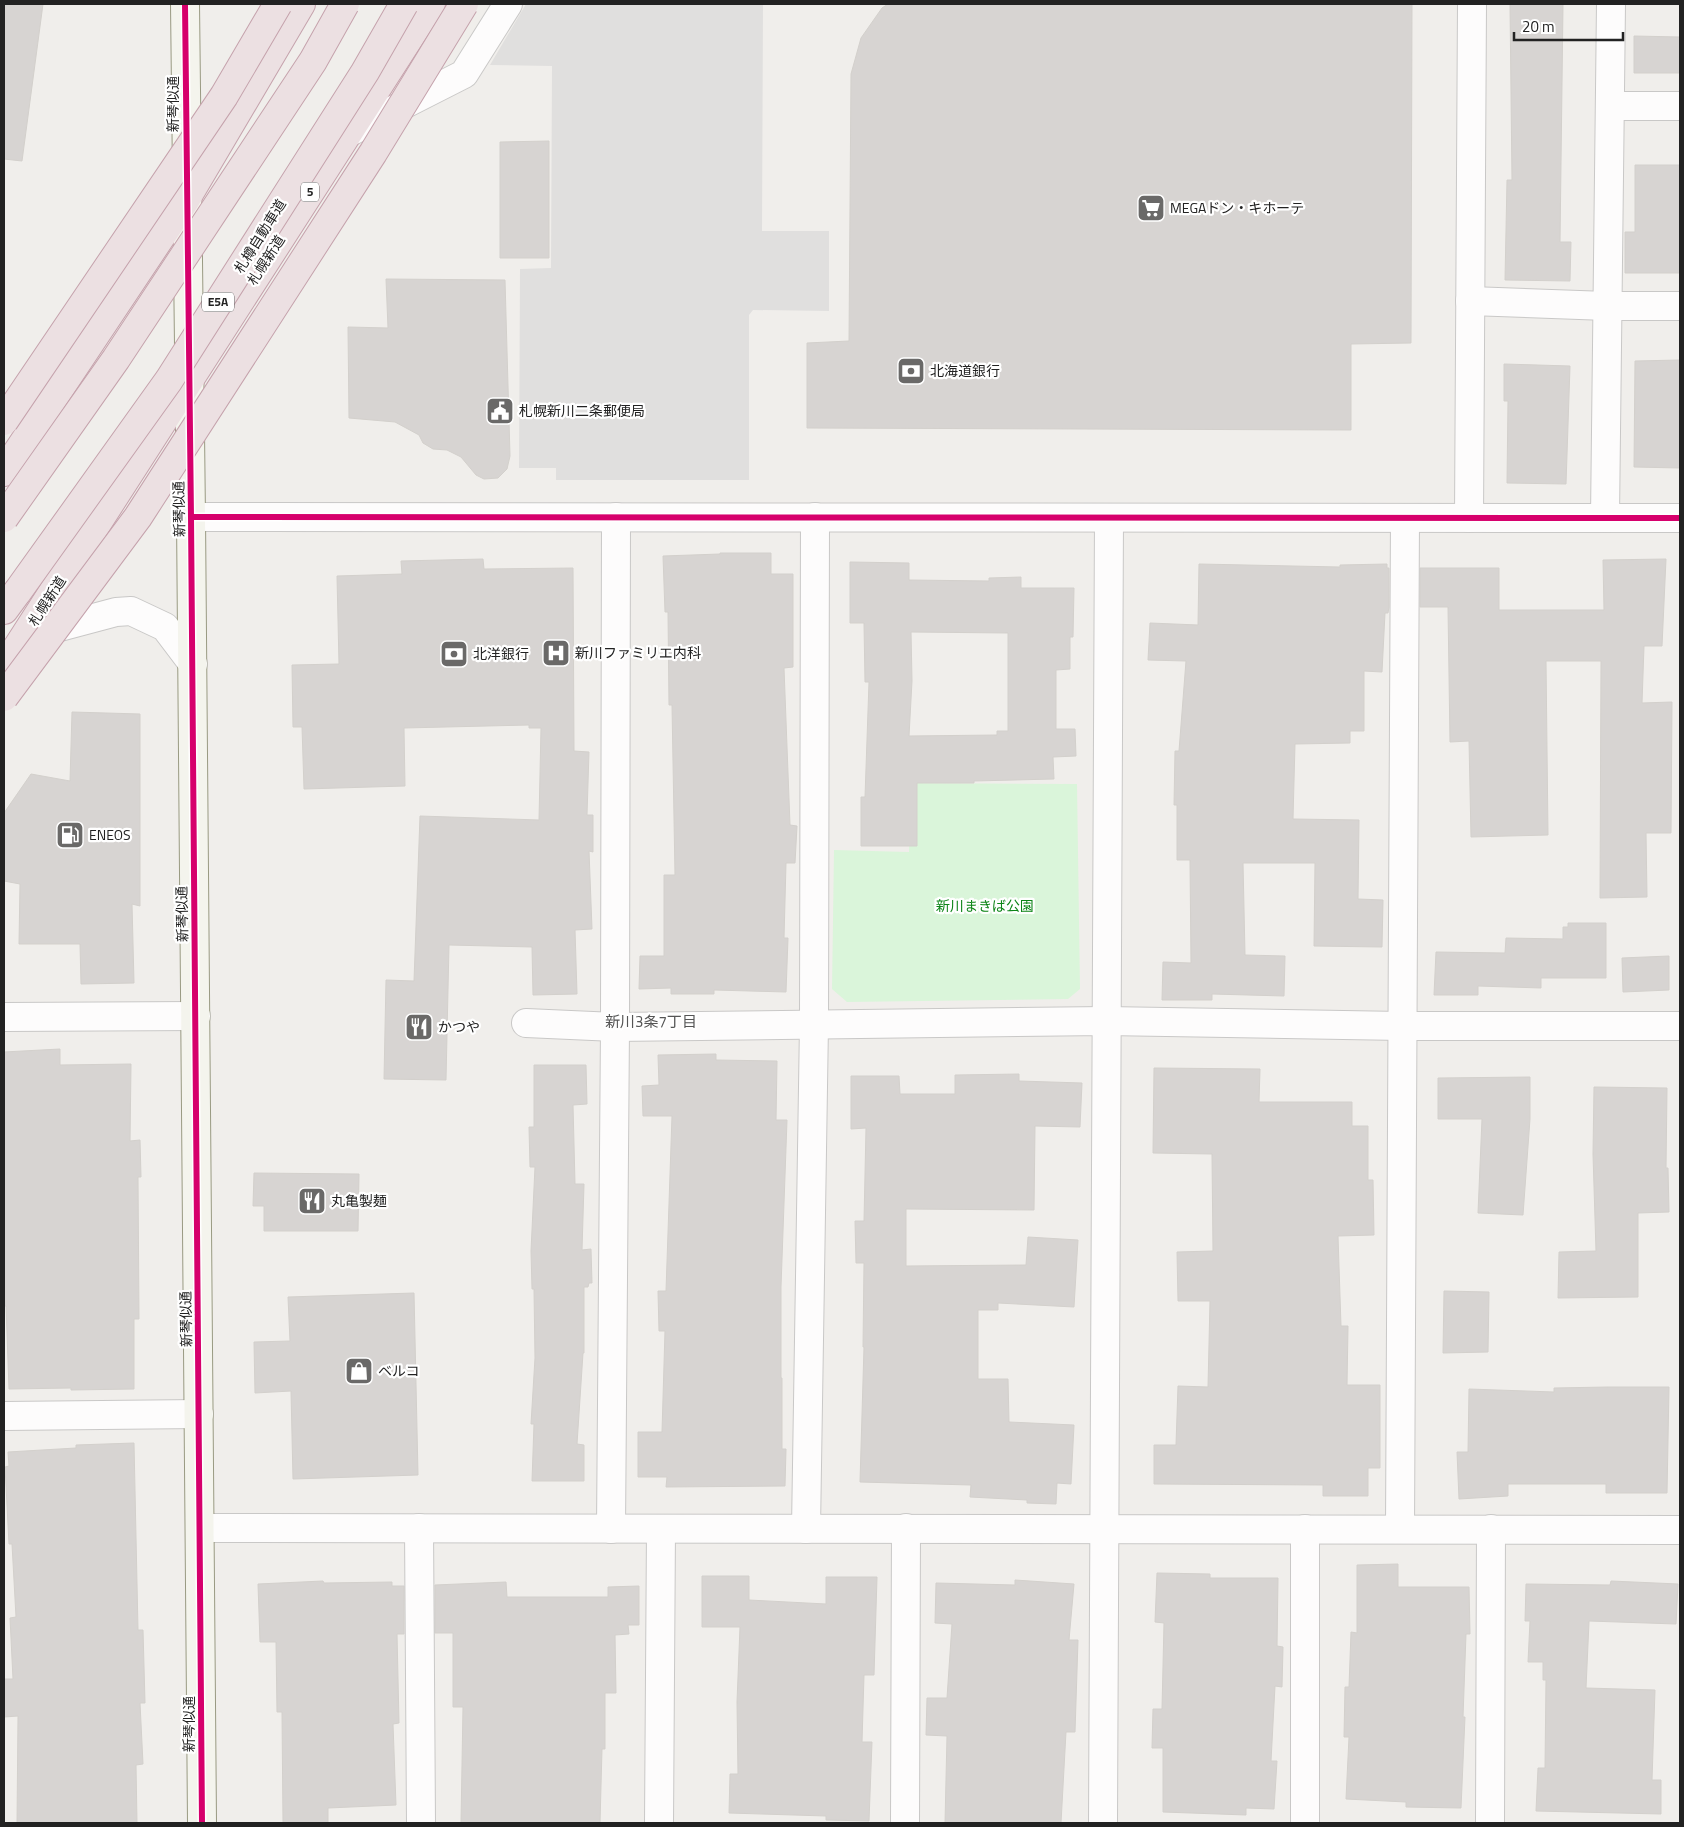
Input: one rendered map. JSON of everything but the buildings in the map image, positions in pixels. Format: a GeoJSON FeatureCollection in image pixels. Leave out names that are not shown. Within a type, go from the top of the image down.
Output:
{"type":"FeatureCollection","features":[{"type":"Feature","properties":{"kind":"highway"},"geometry":{"type":"LineString","coordinates":[[4,421],[224,96],[278,4]]}},
{"type":"Feature","properties":{"kind":"highway"},"geometry":{"type":"LineString","coordinates":[[4,472],[186,199],[301,4]]}},
{"type":"Feature","properties":{"kind":"highway"},"geometry":{"type":"LineString","coordinates":[[4,518],[116,359],[307,69],[345,4]]}},
{"type":"Feature","properties":{"kind":"highway","name":"札樽自動車道"},"geometry":{"type":"LineString","coordinates":[[4,610],[169,380],[365,72],[404,4]]}},
{"type":"Feature","properties":{"kind":"highway","name":"札幌新道"},"geometry":{"type":"LineString","coordinates":[[4,668],[431,4]]}},
{"type":"Feature","properties":{"kind":"highway"},"geometry":{"type":"LineString","coordinates":[[4,697],[138,517],[373,153],[464,4]]}},
{"type":"Feature","properties":{"kind":"street"},"geometry":{"type":"LineString","coordinates":[[348,133],[464,74],[508,4]]}},
{"type":"Feature","properties":{"kind":"street"},"geometry":{"type":"LineString","coordinates":[[1469,518],[1472,4]]}},
{"type":"Feature","properties":{"kind":"street"},"geometry":{"type":"LineString","coordinates":[[1605,518],[1611,4]]}},
{"type":"Feature","properties":{"kind":"street","name":"新琴似通"},"geometry":{"type":"LineString","coordinates":[[190,8],[186,199],[196,1016],[202,1823]]}},
{"type":"Feature","properties":{"kind":"street"},"geometry":{"type":"LineString","coordinates":[[1611,106],[1680,106]]}},
{"type":"Feature","properties":{"kind":"street"},"geometry":{"type":"LineString","coordinates":[[1470,301],[1607,306],[1680,306]]}},
{"type":"Feature","properties":{"kind":"street"},"geometry":{"type":"LineString","coordinates":[[191,517],[1680,518]]}},
{"type":"Feature","properties":{"kind":"street"},"geometry":{"type":"LineString","coordinates":[[611,1529],[615,1027],[616,517]]}},
{"type":"Feature","properties":{"kind":"street"},"geometry":{"type":"LineString","coordinates":[[806,1529],[814,1024],[815,517]]}},
{"type":"Feature","properties":{"kind":"street"},"geometry":{"type":"LineString","coordinates":[[1103,1823],[1109,518]]}},
{"type":"Feature","properties":{"kind":"street"},"geometry":{"type":"LineString","coordinates":[[1400,1529],[1405,518]]}},
{"type":"Feature","properties":{"kind":"street"},"geometry":{"type":"LineString","coordinates":[[24,636],[116,612],[131,611],[165,627],[192,664]]}},
{"type":"Feature","properties":{"kind":"street"},"geometry":{"type":"LineString","coordinates":[[4,1017],[196,1016]]}},
{"type":"Feature","properties":{"kind":"street"},"geometry":{"type":"LineString","coordinates":[[526,1023],[615,1027],[1106,1021],[1402,1026],[1680,1026]]}},
{"type":"Feature","properties":{"kind":"street"},"geometry":{"type":"LineString","coordinates":[[4,1416],[199,1414]]}},
{"type":"Feature","properties":{"kind":"street"},"geometry":{"type":"LineString","coordinates":[[200,1528],[1680,1530]]}},
{"type":"Feature","properties":{"kind":"street"},"geometry":{"type":"LineString","coordinates":[[419,1528],[422,1823]]}},
{"type":"Feature","properties":{"kind":"street"},"geometry":{"type":"LineString","coordinates":[[659,1823],[661,1528]]}},
{"type":"Feature","properties":{"kind":"street"},"geometry":{"type":"LineString","coordinates":[[905,1823],[906,1528]]}},
{"type":"Feature","properties":{"kind":"street"},"geometry":{"type":"LineString","coordinates":[[1305,1823],[1306,1529]]}},
{"type":"Feature","properties":{"kind":"street"},"geometry":{"type":"LineString","coordinates":[[1490,1823],[1491,1530]]}},
{"type":"Feature","properties":{"kind":"green space","name":"新川まきば公園"},"geometry":{"type":"Polygon","coordinates":[[[911,783],[1077,784],[1080,989],[1068,999],[847,1002],[832,989],[834,850],[909,852],[911,783]]]}},
{"type":"Feature","properties":{"kind":"shaded area"},"geometry":{"type":"Polygon","coordinates":[[[526,4],[763,4],[762,231],[829,231],[829,311],[753,310],[749,315],[749,480],[556,480],[556,468],[519,468],[520,269],[551,268],[552,66],[490,65],[526,4]]]}},
{"type":"Feature","properties":{"kind":"cycle path"},"geometry":{"type":"LineString","coordinates":[[185,4],[202,1823]]}},
{"type":"Feature","properties":{"kind":"cycle path"},"geometry":{"type":"LineString","coordinates":[[191,517],[1680,518]]}},
{"type":"Feature","properties":{"kind":"place","name":"MEGAドン・キホーテ"},"geometry":{"type":"Point","coordinates":[1151,208]}},
{"type":"Feature","properties":{"kind":"place","name":"北海道銀行"},"geometry":{"type":"Point","coordinates":[911,371]}},
{"type":"Feature","properties":{"kind":"place","name":"札幌新川二条郵便局"},"geometry":{"type":"Point","coordinates":[500,411]}},
{"type":"Feature","properties":{"kind":"place","name":"新川ファミリエ内科"},"geometry":{"type":"Point","coordinates":[556,653]}},
{"type":"Feature","properties":{"kind":"place","name":"北洋銀行"},"geometry":{"type":"Point","coordinates":[454,654]}},
{"type":"Feature","properties":{"kind":"place","name":"ENEOS"},"geometry":{"type":"Point","coordinates":[70,835]}},
{"type":"Feature","properties":{"kind":"place","name":"かつや"},"geometry":{"type":"Point","coordinates":[419,1027]}},
{"type":"Feature","properties":{"kind":"place","name":"丸亀製麺"},"geometry":{"type":"Point","coordinates":[312,1201]}},
{"type":"Feature","properties":{"kind":"place","name":"ベルコ"},"geometry":{"type":"Point","coordinates":[359,1371]}},
{"type":"Feature","properties":{"kind":"district","name":"新川3条7丁目"},"geometry":{"type":"Point","coordinates":[651,1022]}}]}
